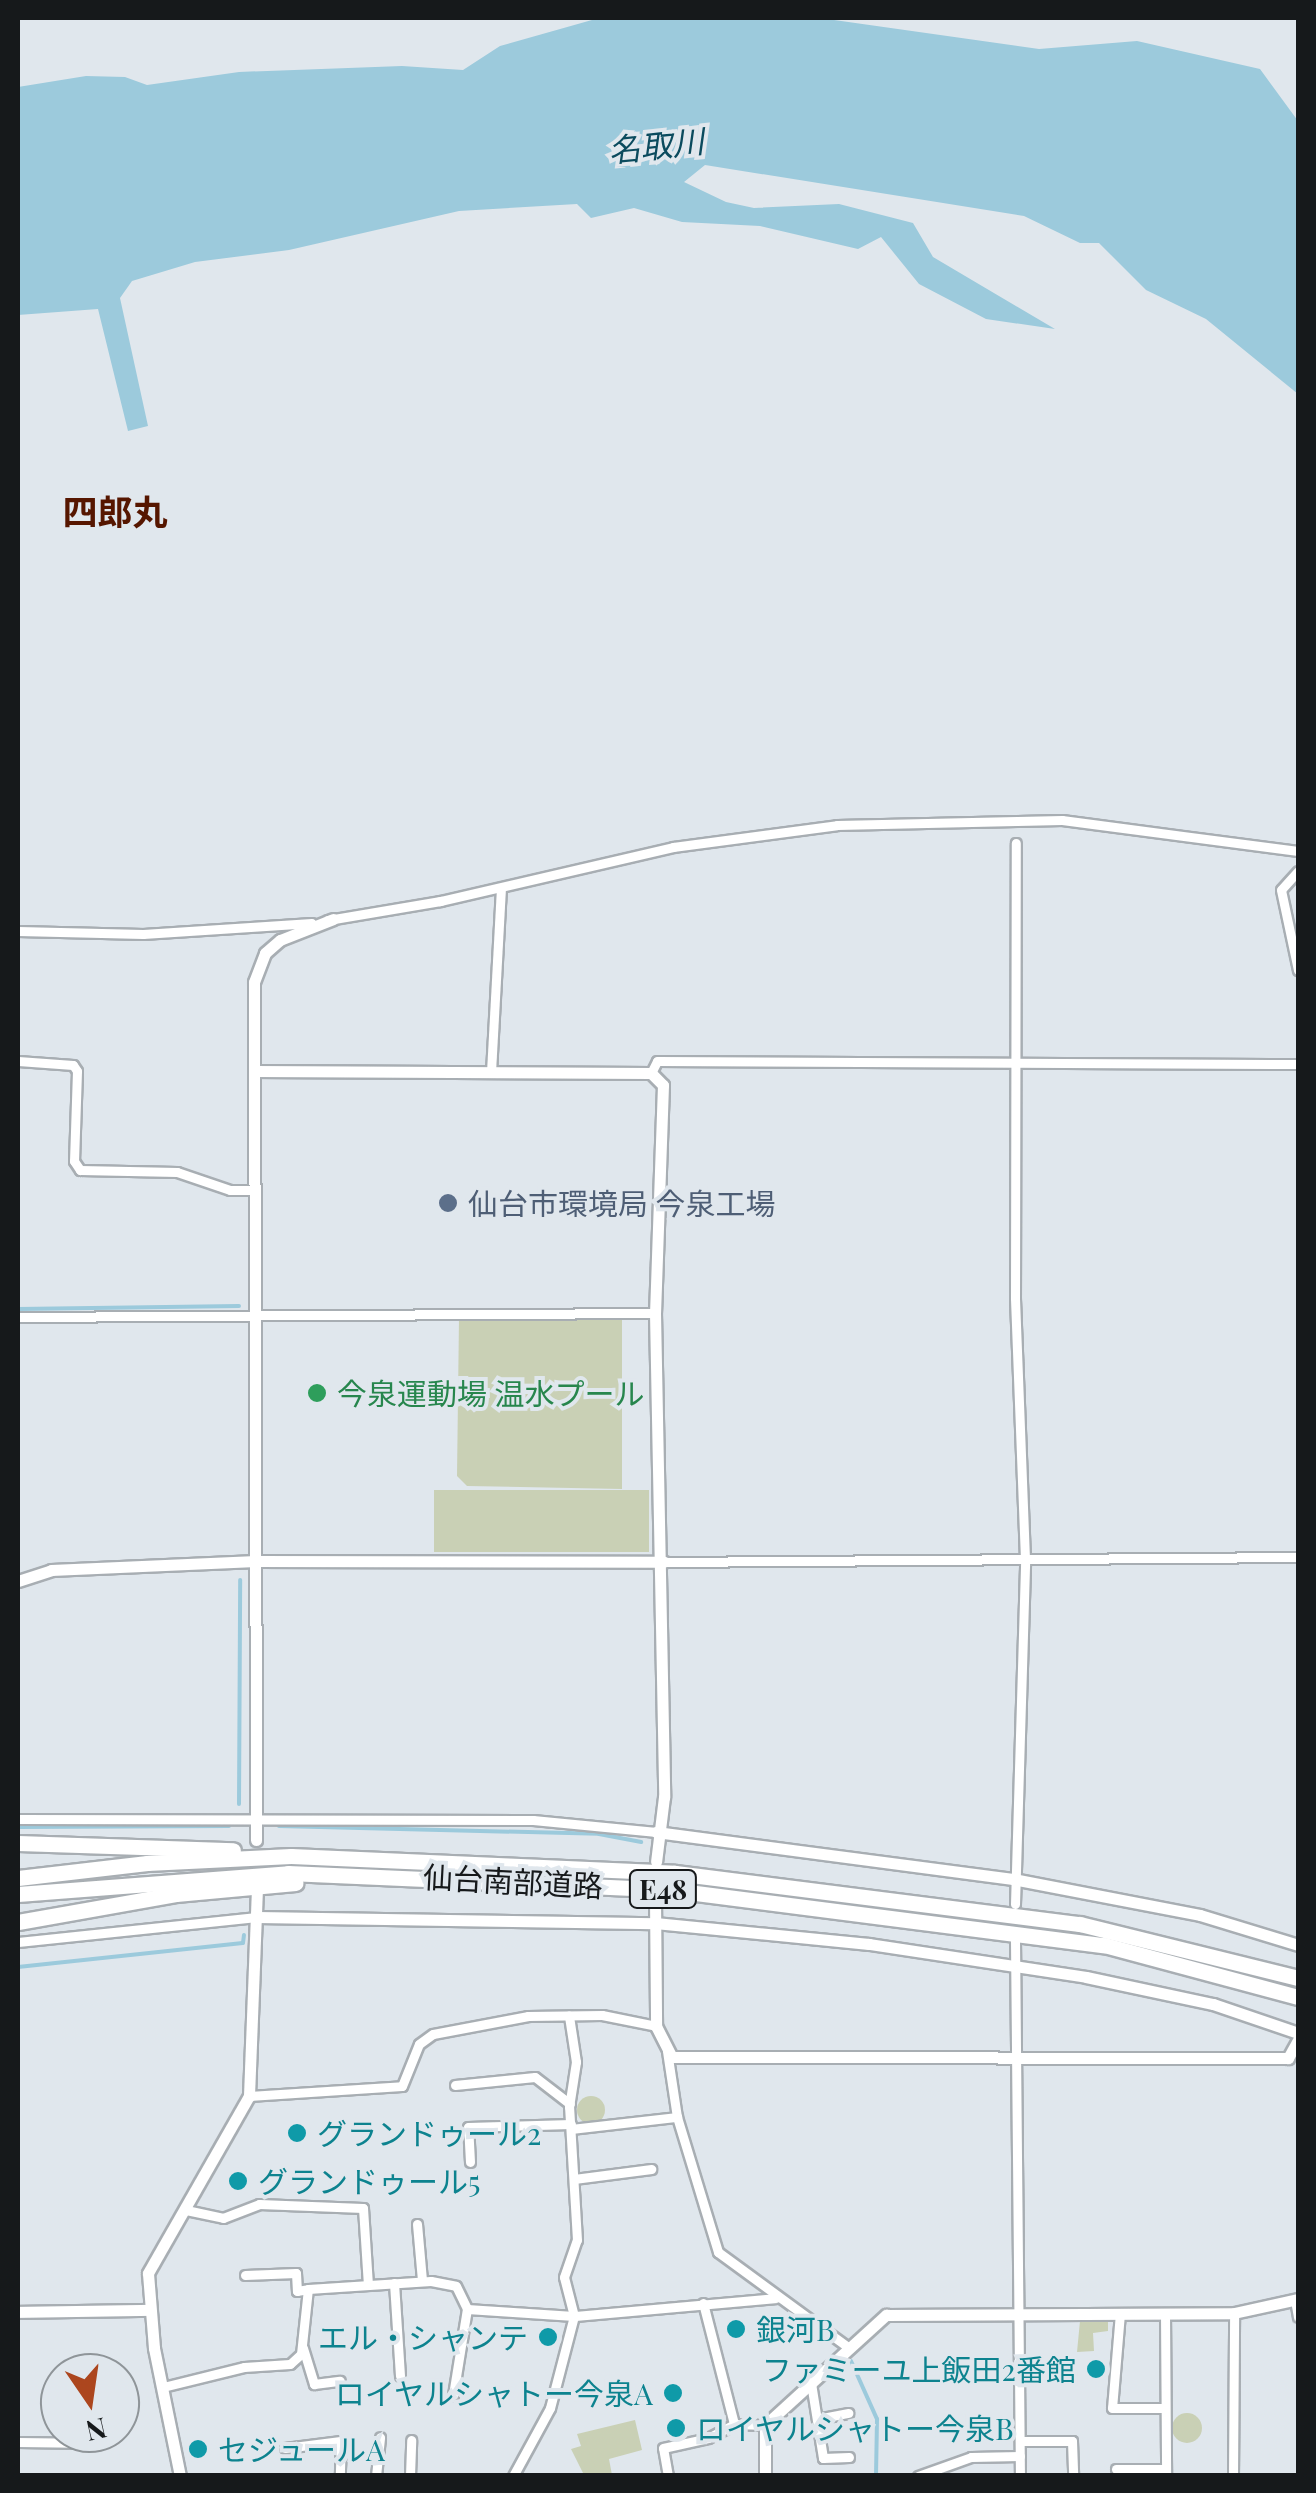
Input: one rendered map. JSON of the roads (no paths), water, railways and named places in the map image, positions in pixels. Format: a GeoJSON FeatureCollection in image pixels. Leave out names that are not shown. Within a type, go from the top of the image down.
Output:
{"type":"FeatureCollection","features":[{"type":"Feature","properties":{"kind":"highway"},"geometry":{"type":"LineString","coordinates":[[18,1843],[188,1845],[291,1856]]}},
{"type":"Feature","properties":{"kind":"highway","name":"仙台南部道路"},"geometry":{"type":"LineString","coordinates":[[18,1878],[147,1862],[291,1856],[541,1864],[828,1888],[1154,1938],[1298,1978]]}},
{"type":"Feature","properties":{"kind":"highway"},"geometry":{"type":"LineString","coordinates":[[18,1922],[233,1887],[434,1875]]}},
{"type":"Feature","properties":{"kind":"highway","name":"仙台南部道路"},"geometry":{"type":"LineString","coordinates":[[18,1894],[203,1876],[434,1875],[672,1890],[1032,1933],[1187,1964],[1298,1997]]}},
{"type":"Feature","properties":{"kind":"street"},"geometry":{"type":"LineString","coordinates":[[18,931],[224,931],[332,918],[500,888],[673,847],[892,822],[1062,820],[1298,851]]}},
{"type":"Feature","properties":{"kind":"street"},"geometry":{"type":"LineString","coordinates":[[1015,1904],[1024,1559],[1015,1062],[1016,844]]}},
{"type":"Feature","properties":{"kind":"street"},"geometry":{"type":"LineString","coordinates":[[1298,872],[1280,890],[1298,970]]}},
{"type":"Feature","properties":{"kind":"street"},"geometry":{"type":"LineString","coordinates":[[491,1072],[500,888]]}},
{"type":"Feature","properties":{"kind":"street"},"geometry":{"type":"LineString","coordinates":[[256,1840],[256,1314],[251,1190],[257,966],[280,940],[332,918]]}},
{"type":"Feature","properties":{"kind":"street"},"geometry":{"type":"LineString","coordinates":[[18,1061],[73,1064],[74,1161],[80,1170],[177,1172],[230,1190],[251,1190]]}},
{"type":"Feature","properties":{"kind":"street"},"geometry":{"type":"LineString","coordinates":[[651,1073],[658,1061],[1298,1064]]}},
{"type":"Feature","properties":{"kind":"street"},"geometry":{"type":"LineString","coordinates":[[254,1071],[651,1073],[663,1085],[655,1313],[664,1562],[664,1818],[656,1832],[656,1862]]}},
{"type":"Feature","properties":{"kind":"street"},"geometry":{"type":"LineString","coordinates":[[18,1317],[655,1313]]}},
{"type":"Feature","properties":{"kind":"street"},"geometry":{"type":"LineString","coordinates":[[18,1581],[51,1570],[256,1561],[1298,1556]]}},
{"type":"Feature","properties":{"kind":"street"},"geometry":{"type":"LineString","coordinates":[[18,1819],[533,1820],[656,1832],[1013,1879],[1200,1915],[1298,1945]]}},
{"type":"Feature","properties":{"kind":"street"},"geometry":{"type":"LineString","coordinates":[[180,2476],[162,2387],[148,2273],[250,2096],[257,1892]]}},
{"type":"Feature","properties":{"kind":"street"},"geometry":{"type":"LineString","coordinates":[[656,1899],[656,2026],[667,2051],[677,2117],[718,2252],[775,2298],[848,2348]]}},
{"type":"Feature","properties":{"kind":"street"},"geometry":{"type":"LineString","coordinates":[[18,1942],[257,1917],[655,1923],[1016,1966],[1213,2004],[1298,2037],[1288,2058],[715,2058],[672,2057],[667,2051]]}},
{"type":"Feature","properties":{"kind":"street"},"geometry":{"type":"LineString","coordinates":[[1015,1940],[1020,2476]]}},
{"type":"Feature","properties":{"kind":"street"},"geometry":{"type":"LineString","coordinates":[[250,2096],[402,2086],[419,2044],[433,2034],[528,2016],[602,2014],[656,2026]]}},
{"type":"Feature","properties":{"kind":"street"},"geometry":{"type":"LineString","coordinates":[[513,2476],[550,2408],[574,2316],[564,2277],[577,2240],[570,2104],[576,2062],[569,2016]]}},
{"type":"Feature","properties":{"kind":"street"},"geometry":{"type":"LineString","coordinates":[[454,2085],[535,2077],[570,2104]]}},
{"type":"Feature","properties":{"kind":"street"},"geometry":{"type":"LineString","coordinates":[[470,2162],[468,2127],[571,2127],[677,2117]]}},
{"type":"Feature","properties":{"kind":"street"},"geometry":{"type":"LineString","coordinates":[[574,2178],[652,2169]]}},
{"type":"Feature","properties":{"kind":"street"},"geometry":{"type":"LineString","coordinates":[[186,2210],[224,2218],[259,2204],[364,2208],[368,2286]]}},
{"type":"Feature","properties":{"kind":"street"},"geometry":{"type":"LineString","coordinates":[[418,2224],[422,2280]]}},
{"type":"Feature","properties":{"kind":"street"},"geometry":{"type":"LineString","coordinates":[[245,2275],[296,2273],[297,2291],[422,2280],[456,2286],[467,2308],[452,2395]]}},
{"type":"Feature","properties":{"kind":"street"},"geometry":{"type":"LineString","coordinates":[[394,2283],[400,2376]]}},
{"type":"Feature","properties":{"kind":"street"},"geometry":{"type":"LineString","coordinates":[[308,2290],[303,2345],[314,2384],[340,2381]]}},
{"type":"Feature","properties":{"kind":"street"},"geometry":{"type":"LineString","coordinates":[[467,2308],[574,2316],[775,2298]]}},
{"type":"Feature","properties":{"kind":"street"},"geometry":{"type":"LineString","coordinates":[[668,2476],[663,2448],[708,2438],[734,2424],[765,2425],[886,2315],[1234,2313],[1297,2300],[1298,2318]]}},
{"type":"Feature","properties":{"kind":"street"},"geometry":{"type":"LineString","coordinates":[[702,2303],[734,2424]]}},
{"type":"Feature","properties":{"kind":"street"},"geometry":{"type":"LineString","coordinates":[[18,2312],[150,2310]]}},
{"type":"Feature","properties":{"kind":"street"},"geometry":{"type":"LineString","coordinates":[[1120,2313],[1112,2408],[1165,2408]]}},
{"type":"Feature","properties":{"kind":"street"},"geometry":{"type":"LineString","coordinates":[[1116,2469],[1166,2472],[1164,2313]]}},
{"type":"Feature","properties":{"kind":"street"},"geometry":{"type":"LineString","coordinates":[[1233,2476],[1234,2313]]}},
{"type":"Feature","properties":{"kind":"street"},"geometry":{"type":"LineString","coordinates":[[162,2387],[244,2367],[290,2364],[303,2345]]}},
{"type":"Feature","properties":{"kind":"street"},"geometry":{"type":"LineString","coordinates":[[811,2382],[823,2458],[850,2456]]}},
{"type":"Feature","properties":{"kind":"street"},"geometry":{"type":"LineString","coordinates":[[817,2419],[848,2413]]}},
{"type":"Feature","properties":{"kind":"street"},"geometry":{"type":"LineString","coordinates":[[764,2476],[765,2425]]}},
{"type":"Feature","properties":{"kind":"street"},"geometry":{"type":"LineString","coordinates":[[376,2476],[380,2437]]}},
{"type":"Feature","properties":{"kind":"street"},"geometry":{"type":"LineString","coordinates":[[410,2476],[411,2440]]}},
{"type":"Feature","properties":{"kind":"street"},"geometry":{"type":"LineString","coordinates":[[1020,2441],[1072,2441],[1073,2476]]}},
{"type":"Feature","properties":{"kind":"street"},"geometry":{"type":"LineString","coordinates":[[285,2448],[341,2442],[340,2476]]}},
{"type":"Feature","properties":{"kind":"street"},"geometry":{"type":"LineString","coordinates":[[918,2476],[971,2457],[1020,2456]]}},
{"type":"Feature","properties":{"kind":"water","name":"名取川"},"geometry":{"type":"Polygon","coordinates":[[[599,18],[820,18],[1039,49],[1137,41],[1260,69],[1298,121],[1298,394],[1206,319],[1146,290],[1099,243],[1080,243],[1024,216],[705,165],[684,182],[726,202],[754,208],[839,204],[913,223],[933,257],[1055,329],[986,319],[919,284],[881,237],[858,249],[760,226],[682,222],[634,208],[591,218],[577,204],[459,211],[289,250],[195,262],[132,281],[120,298],[148,426],[128,431],[98,309],[18,315],[18,87],[86,76],[125,77],[147,85],[239,72],[402,66],[463,70],[500,46],[599,18]]]}},
{"type":"Feature","properties":{"kind":"waterway"},"geometry":{"type":"LineString","coordinates":[[18,1309],[239,1306]]}},
{"type":"Feature","properties":{"kind":"waterway"},"geometry":{"type":"LineString","coordinates":[[239,1804],[240,1580]]}},
{"type":"Feature","properties":{"kind":"waterway"},"geometry":{"type":"LineString","coordinates":[[18,1827],[229,1826]]}},
{"type":"Feature","properties":{"kind":"waterway"},"geometry":{"type":"LineString","coordinates":[[279,1826],[599,1834],[641,1842]]}},
{"type":"Feature","properties":{"kind":"waterway"},"geometry":{"type":"LineString","coordinates":[[18,1967],[243,1943],[244,1935]]}},
{"type":"Feature","properties":{"kind":"waterway"},"geometry":{"type":"LineString","coordinates":[[851,2361],[877,2419],[876,2476]]}},
{"type":"Feature","properties":{"kind":"place","name":"仙台市環境局 今泉工場"},"geometry":{"type":"Point","coordinates":[448,1203]}},
{"type":"Feature","properties":{"kind":"place","name":"今泉運動場 温水プール"},"geometry":{"type":"Point","coordinates":[317,1393]}},
{"type":"Feature","properties":{"kind":"place","name":"グランドゥール2"},"geometry":{"type":"Point","coordinates":[297,2133]}},
{"type":"Feature","properties":{"kind":"place","name":"グランドゥール5"},"geometry":{"type":"Point","coordinates":[238,2181]}},
{"type":"Feature","properties":{"kind":"place","name":"銀河B"},"geometry":{"type":"Point","coordinates":[736,2329]}},
{"type":"Feature","properties":{"kind":"place","name":"エル・シャンテ"},"geometry":{"type":"Point","coordinates":[548,2337]}},
{"type":"Feature","properties":{"kind":"place","name":"ファミーユ上飯田2番館"},"geometry":{"type":"Point","coordinates":[1096,2369]}},
{"type":"Feature","properties":{"kind":"place","name":"ロイヤルシャトー今泉A"},"geometry":{"type":"Point","coordinates":[673,2393]}},
{"type":"Feature","properties":{"kind":"place","name":"ロイヤルシャトー今泉B"},"geometry":{"type":"Point","coordinates":[676,2428]}},
{"type":"Feature","properties":{"kind":"place","name":"セジュールA"},"geometry":{"type":"Point","coordinates":[198,2449]}},
{"type":"Feature","properties":{"kind":"district","name":"四郎丸"},"geometry":{"type":"Point","coordinates":[115,511]}}]}
